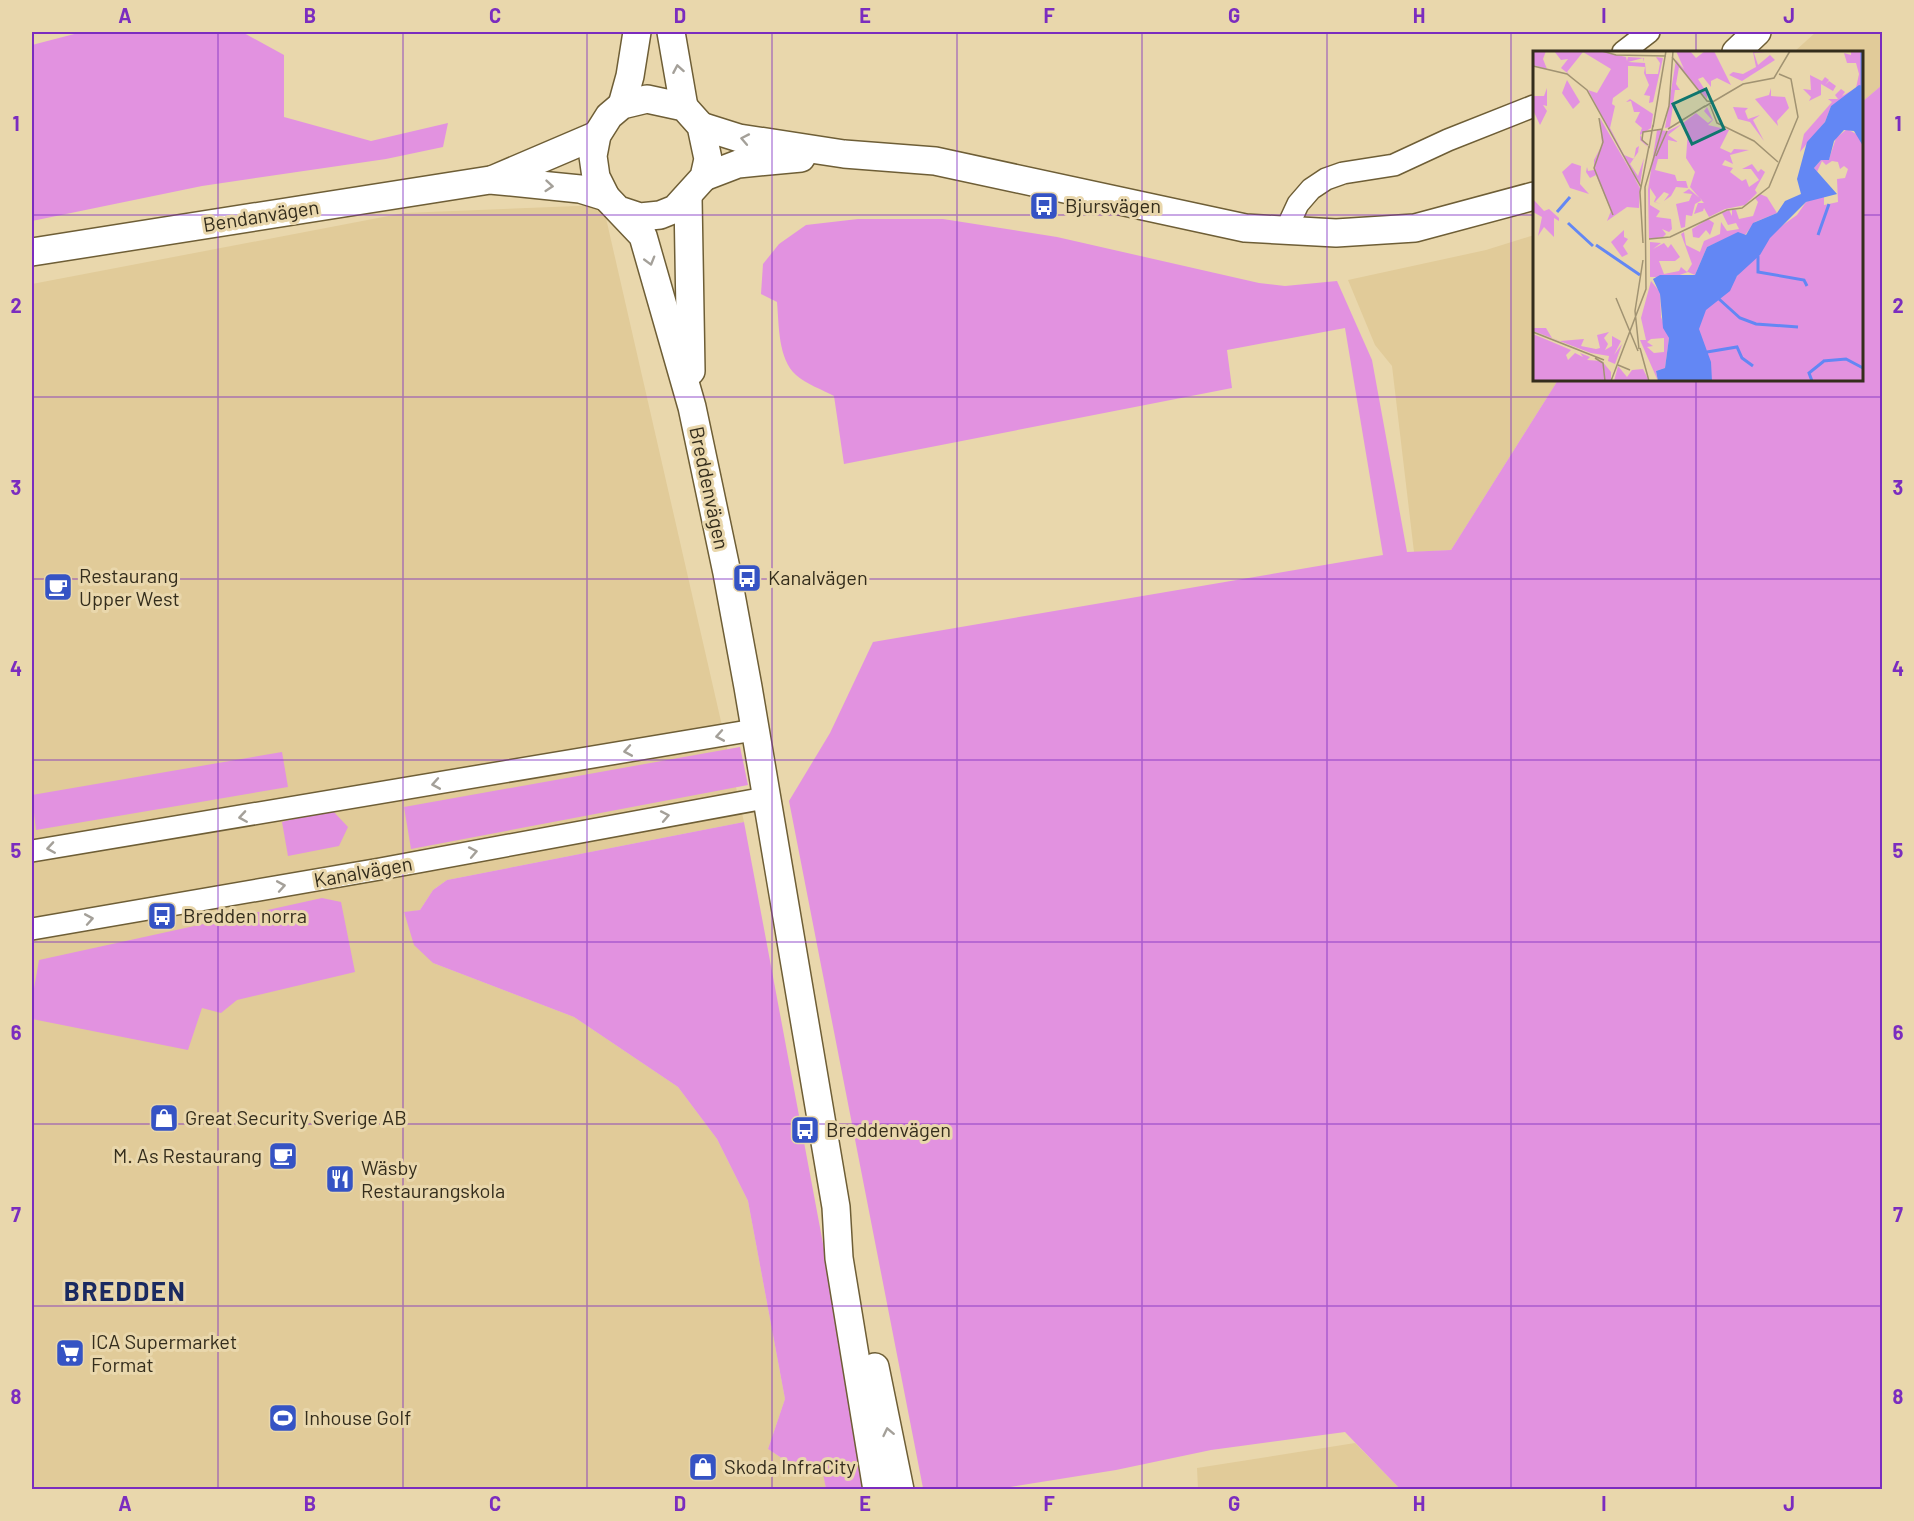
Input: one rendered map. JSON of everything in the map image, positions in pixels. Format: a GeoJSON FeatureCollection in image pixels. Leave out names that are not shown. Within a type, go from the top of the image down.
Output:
{"type":"FeatureCollection","features":[{"type":"Feature","properties":{"kind":"street"},"geometry":{"type":"LineString","coordinates":[[622,105],[637,32]]}},
{"type":"Feature","properties":{"kind":"street"},"geometry":{"type":"LineString","coordinates":[[614,204],[640,217],[660,215],[675,209],[688,198],[704,177],[708,159],[693,117],[671,32]]}},
{"type":"Feature","properties":{"kind":"street"},"geometry":{"type":"LineString","coordinates":[[1624,51],[1649,32]]}},
{"type":"Feature","properties":{"kind":"street"},"geometry":{"type":"LineString","coordinates":[[1737,51],[1757,32]]}},
{"type":"Feature","properties":{"kind":"street"},"geometry":{"type":"LineString","coordinates":[[597,135],[609,116],[622,105],[647,99],[739,138],[844,154],[935,161],[1245,228],[1285,232],[1415,228],[1533,196]]}},
{"type":"Feature","properties":{"kind":"street"},"geometry":{"type":"LineString","coordinates":[[1285,232],[1298,204],[1311,189],[1326,179],[1343,173],[1394,165],[1448,140],[1533,106]]}},
{"type":"Feature","properties":{"kind":"street","name":"Bendanvägen"},"geometry":{"type":"LineString","coordinates":[[32,252],[490,180],[597,135]]}},
{"type":"Feature","properties":{"kind":"street","name":"Breddenvägen"},"geometry":{"type":"LineString","coordinates":[[597,135],[593,156],[596,177],[614,204],[643,236],[692,407],[727,573],[836,1207],[839,1258],[877,1490]]}},
{"type":"Feature","properties":{"kind":"street"},"geometry":{"type":"LineString","coordinates":[[704,177],[738,164],[844,154]]}},
{"type":"Feature","properties":{"kind":"street","name":"Bendanvägen"},"geometry":{"type":"LineString","coordinates":[[490,180],[580,189],[614,204]]}},
{"type":"Feature","properties":{"kind":"street","name":"Breddenvägen"},"geometry":{"type":"LineString","coordinates":[[688,198],[692,407]]}},
{"type":"Feature","properties":{"kind":"street"},"geometry":{"type":"LineString","coordinates":[[32,851],[754,730]]}},
{"type":"Feature","properties":{"kind":"street","name":"Kanalvägen"},"geometry":{"type":"LineString","coordinates":[[32,928],[380,869],[765,798]]}},
{"type":"Feature","properties":{"kind":"street","name":"Breddenvägen"},"geometry":{"type":"LineString","coordinates":[[836,1207],[851,1255],[900,1490]]}},
{"type":"Feature","properties":{"kind":"shaded area"},"geometry":{"type":"Polygon","coordinates":[[[82,32],[242,32],[284,55],[284,117],[371,141],[448,123],[443,147],[386,159],[202,186],[32,221],[32,45],[82,32]]]}},
{"type":"Feature","properties":{"kind":"shaded area"},"geometry":{"type":"Polygon","coordinates":[[[1816,32],[1882,32],[1882,85],[1863,101],[1863,51],[1795,51],[1816,32]]]}},
{"type":"Feature","properties":{"kind":"shaded area"},"geometry":{"type":"Polygon","coordinates":[[[1882,85],[1882,1489],[1400,1489],[1345,1432],[1211,1450],[1116,1470],[997,1489],[923,1488],[789,801],[830,733],[873,642],[1383,555],[1345,328],[1227,350],[1232,388],[844,464],[834,396],[800,378],[790,368],[780,341],[777,302],[761,294],[763,264],[779,244],[806,225],[858,219],[943,219],[1057,237],[1259,283],[1285,286],[1337,281],[1372,360],[1407,552],[1451,550],[1557,381],[1863,381],[1863,101],[1882,85]]]}},
{"type":"Feature","properties":{"kind":"shaded area"},"geometry":{"type":"Polygon","coordinates":[[[603,205],[744,822],[447,880],[433,890],[420,910],[404,913],[433,963],[574,1017],[678,1087],[717,1139],[748,1201],[785,1399],[768,1449],[792,1465],[822,1463],[826,1489],[32,1490],[32,284],[404,213],[603,205]]]}},
{"type":"Feature","properties":{"kind":"shaded area"},"geometry":{"type":"Polygon","coordinates":[[[1533,235],[1533,381],[1557,381],[1451,550],[1414,552],[1392,366],[1375,345],[1348,280],[1486,250],[1533,235]]]}},
{"type":"Feature","properties":{"kind":"shaded area"},"geometry":{"type":"Polygon","coordinates":[[[740,747],[748,785],[411,849],[404,807],[740,747]]]}},
{"type":"Feature","properties":{"kind":"shaded area"},"geometry":{"type":"Polygon","coordinates":[[[282,752],[288,787],[36,830],[32,795],[282,752]]]}},
{"type":"Feature","properties":{"kind":"shaded area"},"geometry":{"type":"Polygon","coordinates":[[[331,809],[348,827],[339,846],[288,856],[282,822],[331,809]]]}},
{"type":"Feature","properties":{"kind":"shaded area"},"geometry":{"type":"Polygon","coordinates":[[[744,822],[869,1489],[826,1489],[821,1463],[792,1465],[768,1449],[785,1399],[748,1201],[717,1139],[678,1087],[574,1017],[433,963],[414,945],[404,912],[420,910],[433,890],[447,880],[744,822]]]}},
{"type":"Feature","properties":{"kind":"shaded area"},"geometry":{"type":"Polygon","coordinates":[[[322,898],[341,902],[355,972],[237,1000],[221,1013],[202,1008],[188,1050],[32,1019],[32,1000],[39,960],[322,898]]]}},
{"type":"Feature","properties":{"kind":"shaded area"},"geometry":{"type":"Polygon","coordinates":[[[1355,1443],[1400,1489],[1198,1489],[1197,1468],[1355,1443]]]}},
{"type":"Feature","properties":{"kind":"place","name":"Bjursvägen"},"geometry":{"type":"Point","coordinates":[1044,206]}},
{"type":"Feature","properties":{"kind":"place","name":"Kanalvägen"},"geometry":{"type":"Point","coordinates":[747,578]}},
{"type":"Feature","properties":{"kind":"place","name":"Restaurang Upper West"},"geometry":{"type":"Point","coordinates":[58,587]}},
{"type":"Feature","properties":{"kind":"place","name":"Bredden norra"},"geometry":{"type":"Point","coordinates":[162,916]}},
{"type":"Feature","properties":{"kind":"place","name":"Great Security Sverige AB"},"geometry":{"type":"Point","coordinates":[164,1118]}},
{"type":"Feature","properties":{"kind":"place","name":"Breddenvägen"},"geometry":{"type":"Point","coordinates":[805,1130]}},
{"type":"Feature","properties":{"kind":"place","name":"M. As Restaurang"},"geometry":{"type":"Point","coordinates":[283,1156]}},
{"type":"Feature","properties":{"kind":"place","name":"Wäsby Restaurangskola"},"geometry":{"type":"Point","coordinates":[340,1179]}},
{"type":"Feature","properties":{"kind":"place","name":"ICA Supermarket Format"},"geometry":{"type":"Point","coordinates":[70,1353]}},
{"type":"Feature","properties":{"kind":"place","name":"Inhouse Golf"},"geometry":{"type":"Point","coordinates":[283,1418]}},
{"type":"Feature","properties":{"kind":"place","name":"Skoda InfraCity"},"geometry":{"type":"Point","coordinates":[703,1467]}},
{"type":"Feature","properties":{"kind":"district","name":"BREDDEN"},"geometry":{"type":"Point","coordinates":[125,1292]}}]}
